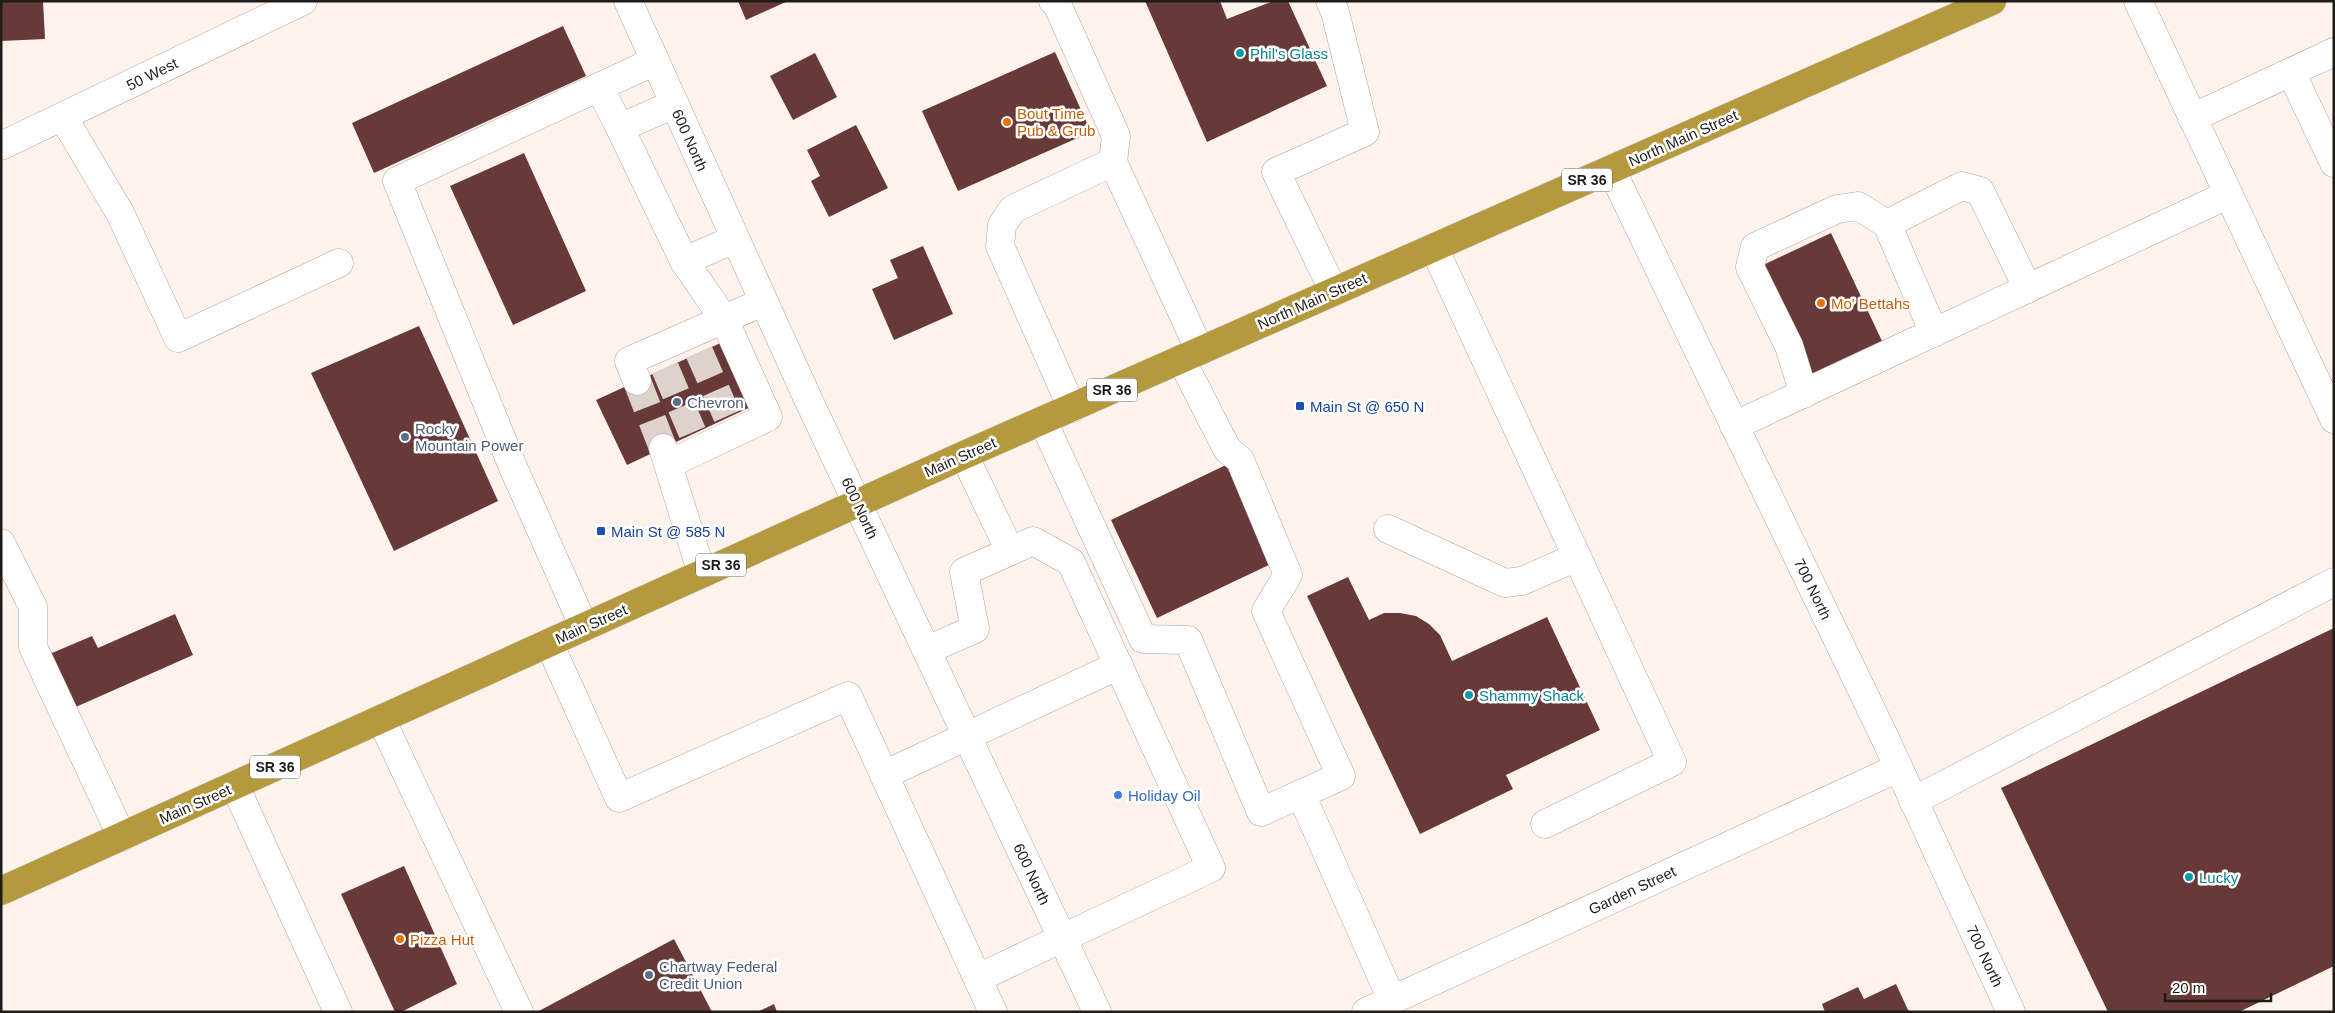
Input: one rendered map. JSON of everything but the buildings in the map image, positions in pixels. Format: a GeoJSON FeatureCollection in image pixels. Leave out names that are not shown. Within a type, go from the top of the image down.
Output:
{"type":"FeatureCollection","features":[{"type":"Feature","properties":{"kind":"highway","name":"North Main Street"},"geometry":{"type":"LineString","coordinates":[[1191,355],[1992,1]]}},
{"type":"Feature","properties":{"kind":"highway","name":"Main Street"},"geometry":{"type":"LineString","coordinates":[[3,886],[122,837],[584,627],[1191,355]]}},
{"type":"Feature","properties":{"kind":"street","name":"50 West"},"geometry":{"type":"LineString","coordinates":[[1,146],[303,1]]}},
{"type":"Feature","properties":{"kind":"street","name":"600 North"},"geometry":{"type":"LineString","coordinates":[[628,1],[763,302],[1097,1012]]}},
{"type":"Feature","properties":{"kind":"street"},"geometry":{"type":"LineString","coordinates":[[1042,421],[1143,639],[1188,640],[1261,812],[1341,776],[1266,611],[1288,575],[1240,460],[1227,449],[1113,162],[1116,136],[1057,4],[1053,1]]}},
{"type":"Feature","properties":{"kind":"street"},"geometry":{"type":"LineString","coordinates":[[1330,1],[1335,12],[1365,132],[1276,172],[1334,292]]}},
{"type":"Feature","properties":{"kind":"street"},"geometry":{"type":"LineString","coordinates":[[2138,1],[2227,195],[2334,419]]}},
{"type":"Feature","properties":{"kind":"street"},"geometry":{"type":"LineString","coordinates":[[2192,118],[2334,52]]}},
{"type":"Feature","properties":{"kind":"street"},"geometry":{"type":"LineString","coordinates":[[584,627],[513,467],[397,180],[655,61]]}},
{"type":"Feature","properties":{"kind":"street"},"geometry":{"type":"LineString","coordinates":[[2291,72],[2334,163]]}},
{"type":"Feature","properties":{"kind":"street"},"geometry":{"type":"LineString","coordinates":[[600,88],[684,261],[724,319],[768,417]]}},
{"type":"Feature","properties":{"kind":"street"},"geometry":{"type":"LineString","coordinates":[[620,128],[674,104]]}},
{"type":"Feature","properties":{"kind":"street"},"geometry":{"type":"LineString","coordinates":[[63,117],[120,213],[178,338],[339,263]]}},
{"type":"Feature","properties":{"kind":"street"},"geometry":{"type":"LineString","coordinates":[[1072,408],[1000,246],[1002,225],[1014,210],[1113,162]]}},
{"type":"Feature","properties":{"kind":"street","name":"700 North"},"geometry":{"type":"LineString","coordinates":[[1611,169],[1898,768],[2011,1012]]}},
{"type":"Feature","properties":{"kind":"street"},"geometry":{"type":"LineString","coordinates":[[1887,224],[1962,186],[1980,191],[2028,289]]}},
{"type":"Feature","properties":{"kind":"street"},"geometry":{"type":"LineString","coordinates":[[1734,426],[2227,195]]}},
{"type":"Feature","properties":{"kind":"street"},"geometry":{"type":"LineString","coordinates":[[1804,394],[1789,346],[1750,267],[1755,247],[1837,209],[1858,206],[1887,224],[1934,333]]}},
{"type":"Feature","properties":{"kind":"street"},"geometry":{"type":"LineString","coordinates":[[684,261],[735,239]]}},
{"type":"Feature","properties":{"kind":"street"},"geometry":{"type":"LineString","coordinates":[[1434,248],[1672,762],[1545,824]]}},
{"type":"Feature","properties":{"kind":"street"},"geometry":{"type":"LineString","coordinates":[[637,381],[629,361],[661,358],[695,343],[724,319],[763,302]]}},
{"type":"Feature","properties":{"kind":"street"},"geometry":{"type":"LineString","coordinates":[[702,574],[666,456],[732,426],[768,417],[808,399]]}},
{"type":"Feature","properties":{"kind":"street"},"geometry":{"type":"LineString","coordinates":[[964,456],[1010,551]]}},
{"type":"Feature","properties":{"kind":"street"},"geometry":{"type":"LineString","coordinates":[[1388,529],[1505,583],[1522,581],[1577,557]]}},
{"type":"Feature","properties":{"kind":"street"},"geometry":{"type":"LineString","coordinates":[[927,650],[975,629],[964,572],[1033,541],[1071,562],[1211,868],[1063,940],[978,978]]}},
{"type":"Feature","properties":{"kind":"street"},"geometry":{"type":"LineString","coordinates":[[1,542],[33,607],[33,647],[122,837]]}},
{"type":"Feature","properties":{"kind":"street"},"geometry":{"type":"LineString","coordinates":[[1913,801],[2334,582]]}},
{"type":"Feature","properties":{"kind":"street"},"geometry":{"type":"LineString","coordinates":[[549,643],[619,798],[848,696],[993,1012]]}},
{"type":"Feature","properties":{"kind":"street"},"geometry":{"type":"LineString","coordinates":[[884,774],[1119,665]]}},
{"type":"Feature","properties":{"kind":"street"},"geometry":{"type":"LineString","coordinates":[[381,719],[519,1012]]}},
{"type":"Feature","properties":{"kind":"street","name":"Garden Street"},"geometry":{"type":"LineString","coordinates":[[1366,1012],[1898,768]]}},
{"type":"Feature","properties":{"kind":"street"},"geometry":{"type":"LineString","coordinates":[[235,786],[338,1012]]}},
{"type":"Feature","properties":{"kind":"street"},"geometry":{"type":"LineString","coordinates":[[1300,794],[1392,1000]]}},
{"type":"Feature","properties":{"kind":"tunnel"},"geometry":{"type":"LineString","coordinates":[[699,352],[728,418]]}},
{"type":"Feature","properties":{"kind":"tunnel"},"geometry":{"type":"LineString","coordinates":[[665,368],[693,434]]}},
{"type":"Feature","properties":{"kind":"tunnel"},"geometry":{"type":"LineString","coordinates":[[637,381],[663,448]]}},
{"type":"Feature","properties":{"kind":"place","name":"Phil's Glass"},"geometry":{"type":"Point","coordinates":[1240,53]}},
{"type":"Feature","properties":{"kind":"place","name":"Bout Time Pub & Grub"},"geometry":{"type":"Point","coordinates":[1007,122]}},
{"type":"Feature","properties":{"kind":"place","name":"Mo' Bettahs"},"geometry":{"type":"Point","coordinates":[1821,303]}},
{"type":"Feature","properties":{"kind":"place","name":"Chevron"},"geometry":{"type":"Point","coordinates":[677,402]}},
{"type":"Feature","properties":{"kind":"place","name":"Main St @ 650 N"},"geometry":{"type":"Point","coordinates":[1300,406]}},
{"type":"Feature","properties":{"kind":"place","name":"Rocky Mountain Power"},"geometry":{"type":"Point","coordinates":[405,437]}},
{"type":"Feature","properties":{"kind":"place","name":"Main St @ 585 N"},"geometry":{"type":"Point","coordinates":[601,531]}},
{"type":"Feature","properties":{"kind":"place","name":"Shammy Shack"},"geometry":{"type":"Point","coordinates":[1469,695]}},
{"type":"Feature","properties":{"kind":"place","name":"Holiday Oil"},"geometry":{"type":"Point","coordinates":[1118,795]}},
{"type":"Feature","properties":{"kind":"place","name":"Lucky"},"geometry":{"type":"Point","coordinates":[2189,877]}},
{"type":"Feature","properties":{"kind":"place","name":"Pizza Hut"},"geometry":{"type":"Point","coordinates":[400,939]}},
{"type":"Feature","properties":{"kind":"place","name":"Chartway Federal Credit Union"},"geometry":{"type":"Point","coordinates":[649,975]}}]}
